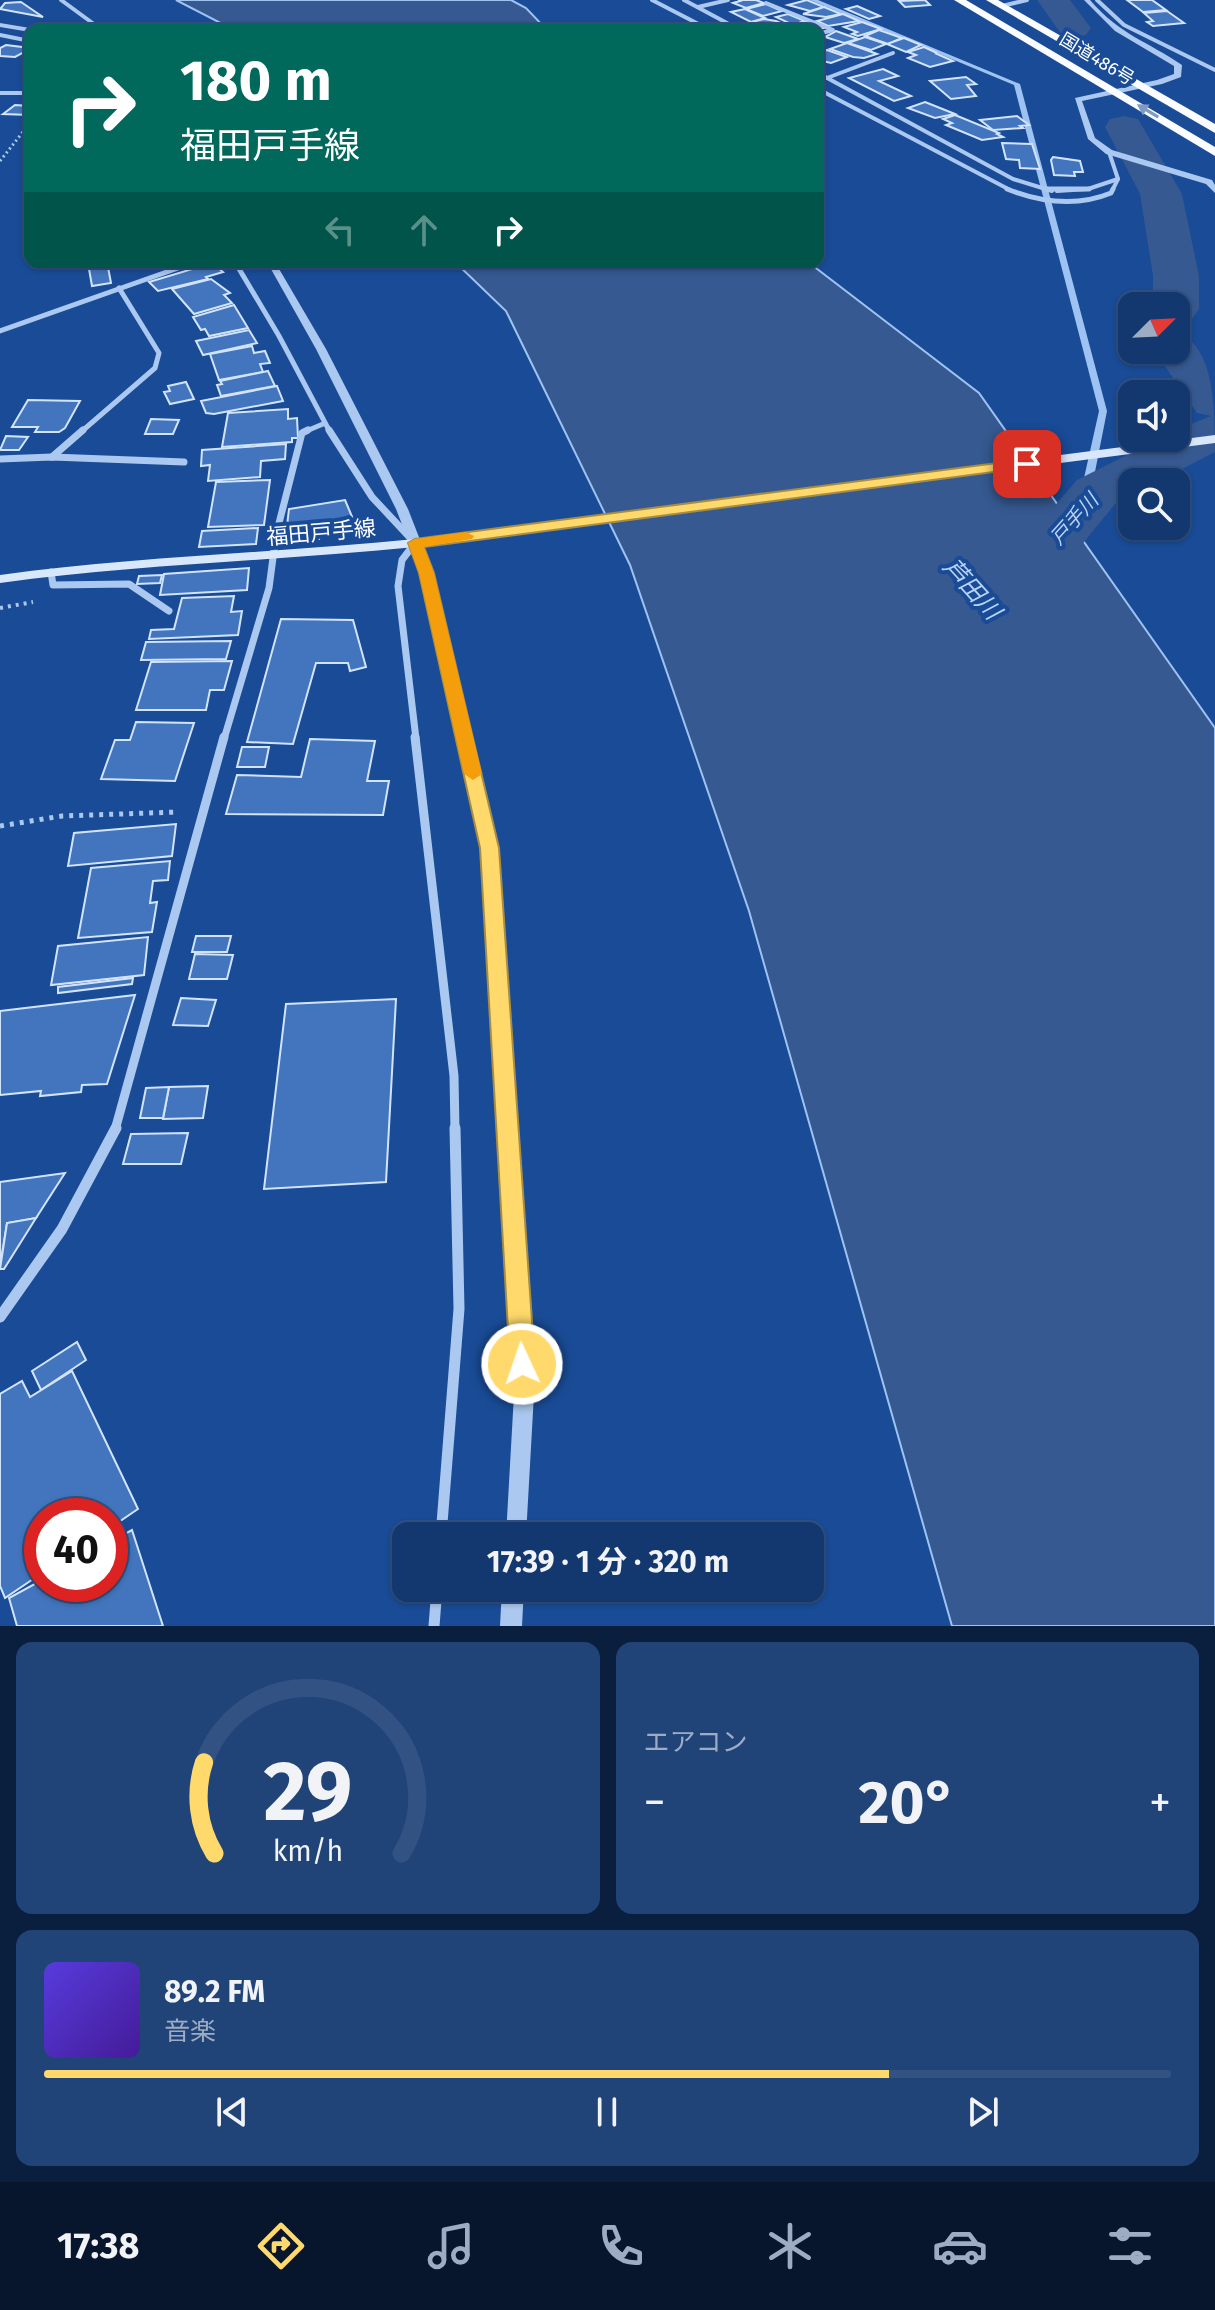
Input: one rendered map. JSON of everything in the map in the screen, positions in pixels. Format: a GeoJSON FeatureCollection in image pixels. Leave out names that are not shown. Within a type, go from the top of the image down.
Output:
{"type":"FeatureCollection","features":[{"type":"Feature","properties":{"kind":"highway","name":"国道486号"},"geometry":{"type":"LineString","coordinates":[[959,0],[1215,152]]}},
{"type":"Feature","properties":{"kind":"highway","name":"国道486号"},"geometry":{"type":"LineString","coordinates":[[996,3],[1215,129]]}},
{"type":"Feature","properties":{"kind":"main road","name":"福田戸手線"},"geometry":{"type":"LineString","coordinates":[[0,579],[51,572],[273,557],[415,543],[1215,439]]}},
{"type":"Feature","properties":{"kind":"street"},"geometry":{"type":"LineString","coordinates":[[61,0],[94,24]]}},
{"type":"Feature","properties":{"kind":"street"},"geometry":{"type":"LineString","coordinates":[[652,0],[698,24]]}},
{"type":"Feature","properties":{"kind":"street"},"geometry":{"type":"LineString","coordinates":[[684,0],[729,24]]}},
{"type":"Feature","properties":{"kind":"street"},"geometry":{"type":"LineString","coordinates":[[697,7],[717,5],[728,0]]}},
{"type":"Feature","properties":{"kind":"street"},"geometry":{"type":"LineString","coordinates":[[996,3],[1027,0]]}},
{"type":"Feature","properties":{"kind":"street"},"geometry":{"type":"LineString","coordinates":[[1087,0],[1100,17],[1123,37],[1178,65],[1178,75],[1078,100],[1092,139],[1109,152],[1209,182],[1215,191]]}},
{"type":"Feature","properties":{"kind":"street"},"geometry":{"type":"LineString","coordinates":[[1097,0],[1124,25],[1215,70]]}},
{"type":"Feature","properties":{"kind":"street"},"geometry":{"type":"LineString","coordinates":[[766,3],[818,24]]}},
{"type":"Feature","properties":{"kind":"street"},"geometry":{"type":"LineString","coordinates":[[0,25],[24,29]]}},
{"type":"Feature","properties":{"kind":"street"},"geometry":{"type":"LineString","coordinates":[[0,35],[24,40]]}},
{"type":"Feature","properties":{"kind":"street"},"geometry":{"type":"LineString","coordinates":[[827,78],[893,53]]}},
{"type":"Feature","properties":{"kind":"street"},"geometry":{"type":"LineString","coordinates":[[824,76],[1013,179],[1053,191],[1088,189],[1118,179]]}},
{"type":"Feature","properties":{"kind":"street"},"geometry":{"type":"LineString","coordinates":[[824,92],[992,183],[1030,198],[1064,202],[1096,199],[1111,193],[1118,179],[1109,152]]}},
{"type":"Feature","properties":{"kind":"street"},"geometry":{"type":"LineString","coordinates":[[0,93],[24,93]]}},
{"type":"Feature","properties":{"kind":"street"},"geometry":{"type":"LineString","coordinates":[[0,331],[177,268]]}},
{"type":"Feature","properties":{"kind":"street"},"geometry":{"type":"LineString","coordinates":[[239,268],[278,334],[323,424],[370,497],[415,543]]}},
{"type":"Feature","properties":{"kind":"street"},"geometry":{"type":"LineString","coordinates":[[274,268],[321,349],[402,509],[427,573],[490,848],[524,1394],[517,1522]]}},
{"type":"Feature","properties":{"kind":"street"},"geometry":{"type":"LineString","coordinates":[[52,457],[155,368],[159,353],[119,288]]}},
{"type":"Feature","properties":{"kind":"street"},"geometry":{"type":"LineString","coordinates":[[0,322],[21,323]]}},
{"type":"Feature","properties":{"kind":"street"},"geometry":{"type":"LineString","coordinates":[[0,1317],[62,1229],[116,1128],[202,811],[269,588],[276,535],[302,433],[323,424]]}},
{"type":"Feature","properties":{"kind":"street"},"geometry":{"type":"LineString","coordinates":[[0,459],[52,457],[184,462]]}},
{"type":"Feature","properties":{"kind":"street"},"geometry":{"type":"LineString","coordinates":[[415,543],[402,560],[398,586],[454,1076],[459,1309],[442,1522]]}},
{"type":"Feature","properties":{"kind":"street"},"geometry":{"type":"LineString","coordinates":[[51,572],[53,585],[129,584],[169,611]]}},
{"type":"Feature","properties":{"kind":"street"},"geometry":{"type":"LineString","coordinates":[[434,1626],[436,1602]]}},
{"type":"Feature","properties":{"kind":"street"},"geometry":{"type":"LineString","coordinates":[[511,1626],[512,1602]]}},
{"type":"Feature","properties":{"kind":"path"},"geometry":{"type":"LineString","coordinates":[[0,161],[24,131]]}},
{"type":"Feature","properties":{"kind":"path"},"geometry":{"type":"LineString","coordinates":[[0,826],[62,816],[202,811]]}},
{"type":"Feature","properties":{"kind":"water"},"geometry":{"type":"Polygon","coordinates":[[[176,0],[511,0],[526,8],[541,24],[222,24],[176,0]]]}},
{"type":"Feature","properties":{"kind":"water","name":"芦田川"},"geometry":{"type":"Polygon","coordinates":[[[461,268],[816,268],[979,393],[1215,728],[1215,1626],[952,1626],[749,911],[630,565],[506,311],[461,268]]]}},
{"type":"Feature","properties":{"kind":"building"},"geometry":{"type":"Polygon","coordinates":[[[738,0],[764,3],[746,8],[733,3],[738,0]]]}},
{"type":"Feature","properties":{"kind":"building"},"geometry":{"type":"Polygon","coordinates":[[[807,0],[824,7],[810,11],[788,5],[807,0]]]}},
{"type":"Feature","properties":{"kind":"building"},"geometry":{"type":"Polygon","coordinates":[[[925,0],[930,5],[905,7],[899,1],[925,0]]]}},
{"type":"Feature","properties":{"kind":"building"},"geometry":{"type":"Polygon","coordinates":[[[1127,0],[1152,0],[1166,10],[1143,12],[1127,0]]]}},
{"type":"Feature","properties":{"kind":"building"},"geometry":{"type":"Polygon","coordinates":[[[21,2],[43,17],[0,9],[5,3],[21,2]]]}},
{"type":"Feature","properties":{"kind":"building"},"geometry":{"type":"Polygon","coordinates":[[[766,4],[782,11],[763,16],[746,9],[766,4]]]}},
{"type":"Feature","properties":{"kind":"building"},"geometry":{"type":"Polygon","coordinates":[[[857,6],[880,16],[869,19],[846,9],[857,6]]]}},
{"type":"Feature","properties":{"kind":"building"},"geometry":{"type":"Polygon","coordinates":[[[824,7],[841,14],[826,17],[803,14],[824,7]]]}},
{"type":"Feature","properties":{"kind":"building"},"geometry":{"type":"Polygon","coordinates":[[[745,9],[765,18],[751,22],[731,12],[745,9]]]}},
{"type":"Feature","properties":{"kind":"building"},"geometry":{"type":"Polygon","coordinates":[[[1167,11],[1184,23],[1153,26],[1147,22],[1153,21],[1144,13],[1167,11]]]}},
{"type":"Feature","properties":{"kind":"building"},"geometry":{"type":"Polygon","coordinates":[[[788,14],[805,21],[791,24],[776,17],[788,14]]]}},
{"type":"Feature","properties":{"kind":"building"},"geometry":{"type":"Polygon","coordinates":[[[843,14],[859,21],[828,26],[817,21],[843,14]]]}},
{"type":"Feature","properties":{"kind":"building"},"geometry":{"type":"Polygon","coordinates":[[[764,19],[783,24],[751,24],[748,23],[764,19]]]}},
{"type":"Feature","properties":{"kind":"building"},"geometry":{"type":"Polygon","coordinates":[[[862,22],[881,29],[858,36],[852,34],[857,32],[844,27],[862,22]]]}},
{"type":"Feature","properties":{"kind":"building"},"geometry":{"type":"Polygon","coordinates":[[[879,30],[902,38],[888,44],[865,36],[879,30]]]}},
{"type":"Feature","properties":{"kind":"building"},"geometry":{"type":"Polygon","coordinates":[[[836,31],[858,39],[844,43],[825,37],[836,31]]]}},
{"type":"Feature","properties":{"kind":"building"},"geometry":{"type":"Polygon","coordinates":[[[865,37],[886,44],[871,50],[848,43],[865,37]]]}},
{"type":"Feature","properties":{"kind":"building"},"geometry":{"type":"Polygon","coordinates":[[[904,38],[921,45],[906,52],[887,44],[904,38]]]}},
{"type":"Feature","properties":{"kind":"building"},"geometry":{"type":"Polygon","coordinates":[[[847,43],[877,54],[853,57],[830,49],[847,43]]]}},
{"type":"Feature","properties":{"kind":"building"},"geometry":{"type":"Polygon","coordinates":[[[6,45],[24,47],[24,52],[15,57],[0,56],[0,48],[6,45]]]}},
{"type":"Feature","properties":{"kind":"building"},"geometry":{"type":"Polygon","coordinates":[[[924,47],[953,61],[930,67],[908,58],[916,55],[908,52],[924,47]]]}},
{"type":"Feature","properties":{"kind":"building"},"geometry":{"type":"Polygon","coordinates":[[[824,51],[847,57],[831,63],[824,61],[824,51]]]}},
{"type":"Feature","properties":{"kind":"building"},"geometry":{"type":"Polygon","coordinates":[[[883,69],[898,76],[879,81],[911,96],[894,101],[849,78],[883,69]]]}},
{"type":"Feature","properties":{"kind":"building"},"geometry":{"type":"Polygon","coordinates":[[[966,77],[976,84],[967,85],[976,96],[951,99],[930,81],[966,77]]]}},
{"type":"Feature","properties":{"kind":"building"},"geometry":{"type":"Polygon","coordinates":[[[925,102],[955,114],[935,118],[908,108],[925,102]]]}},
{"type":"Feature","properties":{"kind":"building"},"geometry":{"type":"Polygon","coordinates":[[[15,105],[24,106],[24,115],[3,114],[15,105]]]}},
{"type":"Feature","properties":{"kind":"building"},"geometry":{"type":"Polygon","coordinates":[[[955,115],[1003,137],[982,140],[946,125],[952,123],[943,119],[955,115]]]}},
{"type":"Feature","properties":{"kind":"building"},"geometry":{"type":"Polygon","coordinates":[[[1017,116],[1029,125],[993,130],[980,120],[1017,116]]]}},
{"type":"Feature","properties":{"kind":"building"},"geometry":{"type":"Polygon","coordinates":[[[1002,143],[1032,144],[1040,169],[1020,168],[1019,160],[1006,159],[1002,143]]]}},
{"type":"Feature","properties":{"kind":"building"},"geometry":{"type":"Polygon","coordinates":[[[1053,157],[1080,161],[1083,172],[1074,172],[1075,176],[1054,175],[1053,157]]]}},
{"type":"Feature","properties":{"kind":"building"},"geometry":{"type":"Polygon","coordinates":[[[108,268],[111,283],[92,286],[89,269],[108,268]]]}},
{"type":"Feature","properties":{"kind":"building"},"geometry":{"type":"Polygon","coordinates":[[[195,268],[218,268],[223,272],[206,277],[208,279],[158,291],[149,282],[195,268]]]}},
{"type":"Feature","properties":{"kind":"building"},"geometry":{"type":"Polygon","coordinates":[[[211,279],[230,293],[224,295],[232,303],[194,314],[172,289],[211,279]]]}},
{"type":"Feature","properties":{"kind":"building"},"geometry":{"type":"Polygon","coordinates":[[[234,305],[248,328],[209,336],[193,317],[234,305]]]}},
{"type":"Feature","properties":{"kind":"building"},"geometry":{"type":"Polygon","coordinates":[[[249,330],[257,343],[203,355],[196,341],[249,330]]]}},
{"type":"Feature","properties":{"kind":"building"},"geometry":{"type":"Polygon","coordinates":[[[252,346],[254,353],[265,351],[270,363],[260,364],[263,372],[219,380],[210,354],[252,346]]]}},
{"type":"Feature","properties":{"kind":"building"},"geometry":{"type":"Polygon","coordinates":[[[268,371],[275,386],[221,396],[217,385],[222,384],[220,381],[268,371]]]}},
{"type":"Feature","properties":{"kind":"building"},"geometry":{"type":"Polygon","coordinates":[[[186,382],[194,399],[170,404],[164,392],[170,391],[168,386],[186,382]]]}},
{"type":"Feature","properties":{"kind":"building"},"geometry":{"type":"Polygon","coordinates":[[[277,386],[283,401],[214,414],[206,413],[201,401],[277,386]]]}},
{"type":"Feature","properties":{"kind":"building"},"geometry":{"type":"Polygon","coordinates":[[[28,400],[80,401],[65,428],[59,432],[35,432],[38,427],[12,427],[28,400]]]}},
{"type":"Feature","properties":{"kind":"building"},"geometry":{"type":"Polygon","coordinates":[[[288,409],[288,419],[297,418],[298,438],[292,438],[292,442],[222,447],[228,413],[288,409]]]}},
{"type":"Feature","properties":{"kind":"building"},"geometry":{"type":"Polygon","coordinates":[[[151,419],[179,420],[173,434],[145,434],[151,419]]]}},
{"type":"Feature","properties":{"kind":"building"},"geometry":{"type":"Polygon","coordinates":[[[6,436],[28,437],[19,450],[0,450],[6,436]]]}},
{"type":"Feature","properties":{"kind":"building"},"geometry":{"type":"Polygon","coordinates":[[[286,444],[285,459],[261,461],[260,477],[208,481],[210,465],[201,466],[202,450],[286,444]]]}},
{"type":"Feature","properties":{"kind":"building"},"geometry":{"type":"Polygon","coordinates":[[[270,480],[264,525],[208,527],[216,482],[270,480]]]}},
{"type":"Feature","properties":{"kind":"building"},"geometry":{"type":"Polygon","coordinates":[[[345,500],[358,531],[285,542],[289,509],[345,500]]]}},
{"type":"Feature","properties":{"kind":"building"},"geometry":{"type":"Polygon","coordinates":[[[258,528],[256,544],[199,547],[202,531],[258,528]]]}},
{"type":"Feature","properties":{"kind":"building"},"geometry":{"type":"Polygon","coordinates":[[[249,568],[247,590],[160,595],[164,574],[249,568]]]}},
{"type":"Feature","properties":{"kind":"building"},"geometry":{"type":"Polygon","coordinates":[[[162,575],[160,583],[137,584],[139,576],[162,575]]]}},
{"type":"Feature","properties":{"kind":"building"},"geometry":{"type":"Polygon","coordinates":[[[234,596],[231,612],[242,611],[238,635],[149,639],[151,630],[174,629],[182,598],[234,596]]]}},
{"type":"Feature","properties":{"kind":"building"},"geometry":{"type":"Polygon","coordinates":[[[281,619],[353,620],[366,667],[350,671],[348,663],[316,663],[293,744],[247,742],[281,619]]]}},
{"type":"Feature","properties":{"kind":"building"},"geometry":{"type":"Polygon","coordinates":[[[231,641],[226,659],[141,660],[146,642],[231,641]]]}},
{"type":"Feature","properties":{"kind":"building"},"geometry":{"type":"Polygon","coordinates":[[[232,661],[224,690],[210,690],[206,710],[136,710],[151,662],[232,661]]]}},
{"type":"Feature","properties":{"kind":"building"},"geometry":{"type":"Polygon","coordinates":[[[136,722],[194,723],[175,781],[101,779],[115,740],[130,740],[136,722]]]}},
{"type":"Feature","properties":{"kind":"building"},"geometry":{"type":"Polygon","coordinates":[[[310,739],[375,741],[367,781],[389,781],[383,815],[226,814],[237,775],[301,777],[310,739]]]}},
{"type":"Feature","properties":{"kind":"building"},"geometry":{"type":"Polygon","coordinates":[[[242,747],[269,747],[265,767],[237,767],[242,747]]]}},
{"type":"Feature","properties":{"kind":"building"},"geometry":{"type":"Polygon","coordinates":[[[176,824],[172,856],[68,866],[74,833],[176,824]]]}},
{"type":"Feature","properties":{"kind":"building"},"geometry":{"type":"Polygon","coordinates":[[[170,861],[168,880],[153,881],[150,903],[157,902],[152,932],[78,938],[91,868],[170,861]]]}},
{"type":"Feature","properties":{"kind":"building"},"geometry":{"type":"Polygon","coordinates":[[[196,936],[231,936],[227,952],[192,952],[196,936]]]}},
{"type":"Feature","properties":{"kind":"building"},"geometry":{"type":"Polygon","coordinates":[[[148,937],[144,975],[51,985],[58,946],[148,937]]]}},
{"type":"Feature","properties":{"kind":"building"},"geometry":{"type":"Polygon","coordinates":[[[195,954],[233,955],[227,979],[189,979],[195,954]]]}},
{"type":"Feature","properties":{"kind":"building"},"geometry":{"type":"Polygon","coordinates":[[[133,978],[132,984],[58,993],[58,987],[133,978]]]}},
{"type":"Feature","properties":{"kind":"building"},"geometry":{"type":"Polygon","coordinates":[[[135,995],[107,1084],[82,1085],[81,1092],[40,1096],[41,1091],[0,1095],[0,1011],[135,995]]]}},
{"type":"Feature","properties":{"kind":"building"},"geometry":{"type":"Polygon","coordinates":[[[181,998],[216,1000],[208,1026],[173,1025],[181,998]]]}},
{"type":"Feature","properties":{"kind":"building"},"geometry":{"type":"Polygon","coordinates":[[[396,999],[386,1182],[264,1189],[286,1004],[396,999]]]}},
{"type":"Feature","properties":{"kind":"building"},"geometry":{"type":"Polygon","coordinates":[[[208,1086],[203,1118],[163,1119],[169,1087],[208,1086]]]}},
{"type":"Feature","properties":{"kind":"building"},"geometry":{"type":"Polygon","coordinates":[[[169,1087],[163,1118],[140,1118],[146,1088],[169,1087]]]}},
{"type":"Feature","properties":{"kind":"building"},"geometry":{"type":"Polygon","coordinates":[[[188,1133],[181,1164],[123,1164],[131,1134],[188,1133]]]}},
{"type":"Feature","properties":{"kind":"building"},"geometry":{"type":"Polygon","coordinates":[[[65,1173],[36,1218],[7,1223],[0,1266],[0,1182],[65,1173]]]}},
{"type":"Feature","properties":{"kind":"building"},"geometry":{"type":"Polygon","coordinates":[[[36,1218],[4,1269],[0,1269],[7,1223],[36,1218]]]}},
{"type":"Feature","properties":{"kind":"building"},"geometry":{"type":"Polygon","coordinates":[[[77,1342],[86,1360],[41,1390],[32,1371],[77,1342]]]}},
{"type":"Feature","properties":{"kind":"building"},"geometry":{"type":"Polygon","coordinates":[[[72,1371],[138,1509],[128,1516],[128,1498],[24,1498],[24,1585],[5,1598],[0,1586],[0,1394],[22,1381],[30,1397],[72,1371]]]}},
{"type":"Feature","properties":{"kind":"building"},"geometry":{"type":"Polygon","coordinates":[[[132,1530],[163,1626],[17,1626],[9,1598],[24,1590],[24,1602],[128,1602],[128,1532],[132,1530]]]}},
{"type":"Feature","properties":{"kind":"waterway"},"geometry":{"type":"LineString","coordinates":[[813,0],[1017,84],[1103,411],[1087,487],[1058,526]]}},
{"type":"Feature","properties":{"kind":"waterway","name":"戸手川"},"geometry":{"type":"LineString","coordinates":[[1053,0],[1074,28]]}},
{"type":"Feature","properties":{"kind":"waterway","name":"戸手川"},"geometry":{"type":"LineString","coordinates":[[1124,127],[1161,194],[1176,276],[1176,292]]}},
{"type":"Feature","properties":{"kind":"waterway","name":"戸手川"},"geometry":{"type":"LineString","coordinates":[[1188,364],[1215,402]]}},
{"type":"Feature","properties":{"kind":"waterway","name":"戸手川"},"geometry":{"type":"LineString","coordinates":[[1008,597],[1096,492],[1215,431]]}},
{"type":"Feature","properties":{"kind":"slow traffic"},"geometry":{"type":"LineString","coordinates":[[466,536],[415,543],[427,573],[473,774]]}},
{"type":"Feature","properties":{"kind":"route"},"geometry":{"type":"LineString","coordinates":[[522,1364],[490,848],[427,573],[415,543],[1027,464]]}}]}
